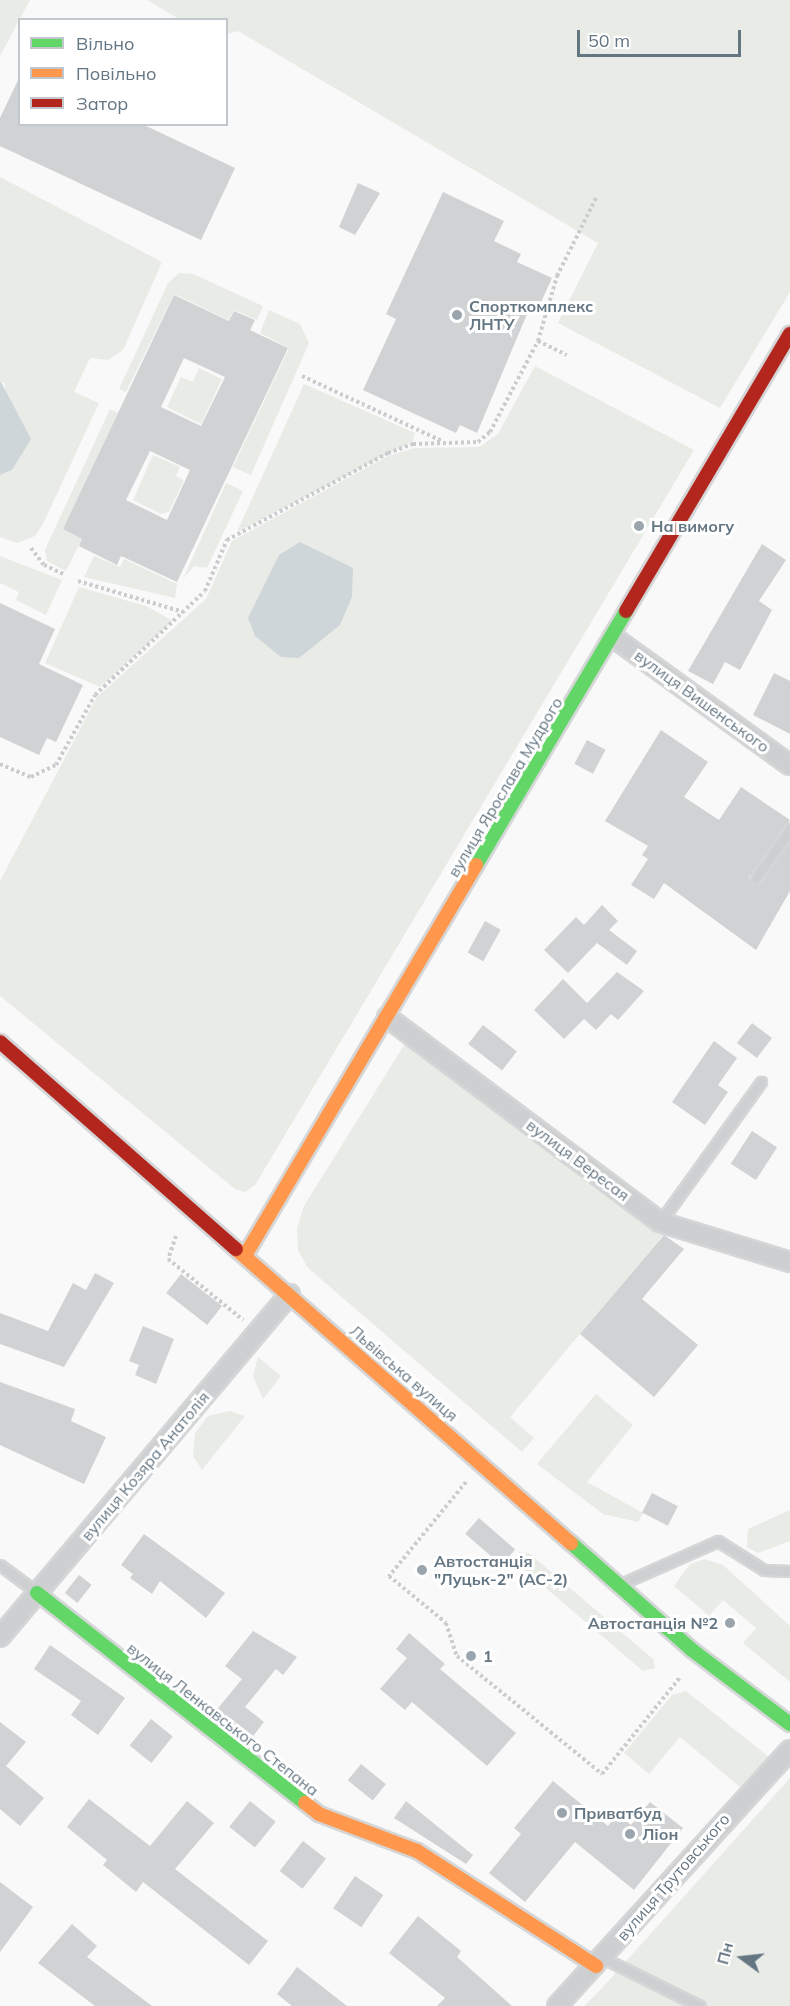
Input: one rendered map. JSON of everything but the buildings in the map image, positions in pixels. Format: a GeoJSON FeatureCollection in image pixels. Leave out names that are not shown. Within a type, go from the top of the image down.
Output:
{"type":"FeatureCollection","features":[{"type":"Feature","properties":{"kind":"main road","name":"вулиця Ярослава Мудрого"},"geometry":{"type":"LineString","coordinates":[[246,1254],[613,637],[790,334]]}},
{"type":"Feature","properties":{"kind":"main road","name":"Львівська вулиця"},"geometry":{"type":"LineString","coordinates":[[0,1042],[246,1254],[692,1650],[790,1724]]}},
{"type":"Feature","properties":{"kind":"main road","name":"вулиця Ленкавського Степана"},"geometry":{"type":"LineString","coordinates":[[37,1593],[319,1814],[417,1851],[599,1962]]}},
{"type":"Feature","properties":{"kind":"street","name":"вулиця Вишенського"},"geometry":{"type":"LineString","coordinates":[[613,637],[790,765]]}},
{"type":"Feature","properties":{"kind":"street","name":"вулиця Вересая"},"geometry":{"type":"LineString","coordinates":[[387,1017],[660,1222],[789,1260]]}},
{"type":"Feature","properties":{"kind":"street","name":"вулиця Козяра Анатолія"},"geometry":{"type":"LineString","coordinates":[[0,1637],[290,1294]]}},
{"type":"Feature","properties":{"kind":"street","name":"вулиця Трутовського"},"geometry":{"type":"LineString","coordinates":[[557,2006],[790,1750]]}},
{"type":"Feature","properties":{"kind":"lane"},"geometry":{"type":"LineString","coordinates":[[756,878],[790,829]]}},
{"type":"Feature","properties":{"kind":"lane"},"geometry":{"type":"LineString","coordinates":[[660,1222],[760,1082]]}},
{"type":"Feature","properties":{"kind":"lane"},"geometry":{"type":"LineString","coordinates":[[618,1585],[718,1541],[764,1570],[790,1571]]}},
{"type":"Feature","properties":{"kind":"lane","name":"вулиця Ленкавського Степана"},"geometry":{"type":"LineString","coordinates":[[0,1565],[37,1593]]}},
{"type":"Feature","properties":{"kind":"lane"},"geometry":{"type":"LineString","coordinates":[[599,1962],[700,2006]]}},
{"type":"Feature","properties":{"kind":"path"},"geometry":{"type":"LineString","coordinates":[[0,764],[31,777],[56,765],[95,695],[205,591],[227,540],[388,453],[443,442],[478,442],[490,432],[538,341],[557,276],[597,196]]}},
{"type":"Feature","properties":{"kind":"path"},"geometry":{"type":"LineString","coordinates":[[538,341],[567,355]]}},
{"type":"Feature","properties":{"kind":"path"},"geometry":{"type":"LineString","coordinates":[[302,376],[443,442]]}},
{"type":"Feature","properties":{"kind":"path"},"geometry":{"type":"LineString","coordinates":[[31,548],[44,565],[65,575]]}},
{"type":"Feature","properties":{"kind":"path"},"geometry":{"type":"LineString","coordinates":[[78,581],[183,612]]}},
{"type":"Feature","properties":{"kind":"path"},"geometry":{"type":"LineString","coordinates":[[176,1236],[168,1259],[258,1332]]}},
{"type":"Feature","properties":{"kind":"path"},"geometry":{"type":"LineString","coordinates":[[482,1463],[388,1576],[446,1623],[457,1656],[602,1774],[681,1676]]}},
{"type":"Feature","properties":{"kind":"shaded area"},"geometry":{"type":"Polygon","coordinates":[[[0,0],[30,0],[20,18],[18,18],[18,22],[0,56],[0,0]]]}},
{"type":"Feature","properties":{"kind":"shaded area"},"geometry":{"type":"Polygon","coordinates":[[[147,0],[790,0],[790,292],[720,408],[558,323],[598,243],[238,31],[228,34],[228,18],[177,18],[147,0]]]}},
{"type":"Feature","properties":{"kind":"shaded area"},"geometry":{"type":"Polygon","coordinates":[[[0,177],[162,262],[123,350],[108,360],[90,358],[74,392],[99,403],[43,524],[35,536],[17,543],[0,537],[0,475],[12,470],[5,384],[0,380],[0,177]]]}},
{"type":"Feature","properties":{"kind":"shaded area"},"geometry":{"type":"Polygon","coordinates":[[[179,273],[193,274],[263,306],[257,320],[234,310],[229,320],[174,294],[126,392],[119,389],[168,283],[179,273]]]}},
{"type":"Feature","properties":{"kind":"shaded area"},"geometry":{"type":"Polygon","coordinates":[[[269,310],[300,324],[309,343],[251,475],[233,467],[289,348],[260,333],[269,310]]]}},
{"type":"Feature","properties":{"kind":"shaded area"},"geometry":{"type":"Polygon","coordinates":[[[535,366],[694,450],[255,1185],[245,1192],[235,1189],[0,996],[0,881],[97,697],[206,599],[232,541],[388,456],[415,448],[479,447],[498,434],[535,366]]]}},
{"type":"Feature","properties":{"kind":"shaded area"},"geometry":{"type":"Polygon","coordinates":[[[199,368],[222,379],[201,424],[167,407],[181,377],[193,382],[199,368]]]}},
{"type":"Feature","properties":{"kind":"shaded area"},"geometry":{"type":"Polygon","coordinates":[[[0,380],[31,439],[12,470],[0,475],[0,380]]]}},
{"type":"Feature","properties":{"kind":"shaded area"},"geometry":{"type":"Polygon","coordinates":[[[304,384],[415,433],[413,441],[237,532],[304,384]]]}},
{"type":"Feature","properties":{"kind":"shaded area"},"geometry":{"type":"Polygon","coordinates":[[[110,409],[118,413],[63,529],[82,539],[66,571],[47,561],[45,550],[110,409]]]}},
{"type":"Feature","properties":{"kind":"shaded area"},"geometry":{"type":"Polygon","coordinates":[[[153,455],[180,467],[176,476],[184,480],[169,512],[161,514],[133,500],[153,455]]]}},
{"type":"Feature","properties":{"kind":"shaded area"},"geometry":{"type":"Polygon","coordinates":[[[226,483],[243,491],[207,568],[194,566],[183,579],[226,483]]]}},
{"type":"Feature","properties":{"kind":"shaded area"},"geometry":{"type":"Polygon","coordinates":[[[300,542],[353,568],[352,597],[340,625],[299,658],[281,657],[255,636],[248,618],[279,555],[300,542]]]}},
{"type":"Feature","properties":{"kind":"shaded area"},"geometry":{"type":"Polygon","coordinates":[[[0,556],[62,580],[46,615],[16,600],[19,592],[0,583],[0,556]]]}},
{"type":"Feature","properties":{"kind":"shaded area"},"geometry":{"type":"Polygon","coordinates":[[[94,556],[120,567],[124,559],[177,584],[175,598],[84,577],[94,556]]]}},
{"type":"Feature","properties":{"kind":"shaded area"},"geometry":{"type":"Polygon","coordinates":[[[79,587],[146,606],[173,621],[100,687],[45,663],[79,587]]]}},
{"type":"Feature","properties":{"kind":"shaded area"},"geometry":{"type":"Polygon","coordinates":[[[406,1042],[665,1233],[510,1417],[534,1438],[522,1452],[308,1268],[298,1250],[297,1228],[304,1206],[406,1042]]]}},
{"type":"Feature","properties":{"kind":"shaded area"},"geometry":{"type":"Polygon","coordinates":[[[258,1357],[281,1376],[263,1399],[253,1376],[258,1357]]]}},
{"type":"Feature","properties":{"kind":"shaded area"},"geometry":{"type":"Polygon","coordinates":[[[596,1394],[633,1425],[587,1482],[643,1513],[638,1522],[603,1514],[537,1464],[596,1394]]]}},
{"type":"Feature","properties":{"kind":"shaded area"},"geometry":{"type":"Polygon","coordinates":[[[230,1411],[245,1416],[202,1470],[193,1456],[195,1433],[208,1416],[230,1411]]]}},
{"type":"Feature","properties":{"kind":"shaded area"},"geometry":{"type":"Polygon","coordinates":[[[790,1510],[790,1541],[758,1553],[747,1547],[748,1529],[790,1510]]]}},
{"type":"Feature","properties":{"kind":"shaded area"},"geometry":{"type":"Polygon","coordinates":[[[519,1552],[529,1553],[653,1659],[655,1668],[643,1671],[519,1565],[519,1552]]]}},
{"type":"Feature","properties":{"kind":"shaded area"},"geometry":{"type":"Polygon","coordinates":[[[705,1559],[723,1565],[790,1626],[790,1682],[743,1643],[756,1628],[723,1600],[709,1616],[674,1586],[690,1564],[705,1559]]]}},
{"type":"Feature","properties":{"kind":"shaded area"},"geometry":{"type":"Polygon","coordinates":[[[686,1691],[769,1757],[740,1787],[680,1737],[649,1774],[624,1753],[672,1695],[686,1691]]]}},
{"type":"Feature","properties":{"kind":"shaded area"},"geometry":{"type":"Polygon","coordinates":[[[790,1778],[790,2006],[584,2006],[603,1987],[790,1778]]]}},
{"type":"Feature","properties":{"kind":"traffic: fast"},"geometry":{"type":"LineString","coordinates":[[476,865],[626,611]]}},
{"type":"Feature","properties":{"kind":"traffic: fast"},"geometry":{"type":"LineString","coordinates":[[571,1543],[692,1650],[790,1724]]}},
{"type":"Feature","properties":{"kind":"traffic: fast"},"geometry":{"type":"LineString","coordinates":[[37,1593],[305,1803]]}},
{"type":"Feature","properties":{"kind":"traffic: slow"},"geometry":{"type":"LineString","coordinates":[[246,1254],[476,865]]}},
{"type":"Feature","properties":{"kind":"traffic: slow"},"geometry":{"type":"LineString","coordinates":[[236,1249],[571,1543]]}},
{"type":"Feature","properties":{"kind":"traffic: slow"},"geometry":{"type":"LineString","coordinates":[[305,1803],[319,1814],[417,1851],[596,1966]]}},
{"type":"Feature","properties":{"kind":"traffic: jam"},"geometry":{"type":"LineString","coordinates":[[626,611],[790,334]]}},
{"type":"Feature","properties":{"kind":"traffic: jam"},"geometry":{"type":"LineString","coordinates":[[0,1042],[236,1249]]}},
{"type":"Feature","properties":{"kind":"place","name":"Спорткомплекс ЛНТУ"},"geometry":{"type":"Point","coordinates":[457,315]}},
{"type":"Feature","properties":{"kind":"place","name":"На вимогу"},"geometry":{"type":"Point","coordinates":[639,526]}},
{"type":"Feature","properties":{"kind":"place","name":"Автостанція \"Луцьк-2\" (АС-2)"},"geometry":{"type":"Point","coordinates":[422,1570]}},
{"type":"Feature","properties":{"kind":"place","name":"Автостанція №2"},"geometry":{"type":"Point","coordinates":[730,1623]}},
{"type":"Feature","properties":{"kind":"place","name":"1"},"geometry":{"type":"Point","coordinates":[471,1656]}},
{"type":"Feature","properties":{"kind":"place","name":"Приватбуд"},"geometry":{"type":"Point","coordinates":[562,1813]}},
{"type":"Feature","properties":{"kind":"place","name":"Ліон"},"geometry":{"type":"Point","coordinates":[630,1834]}}]}
